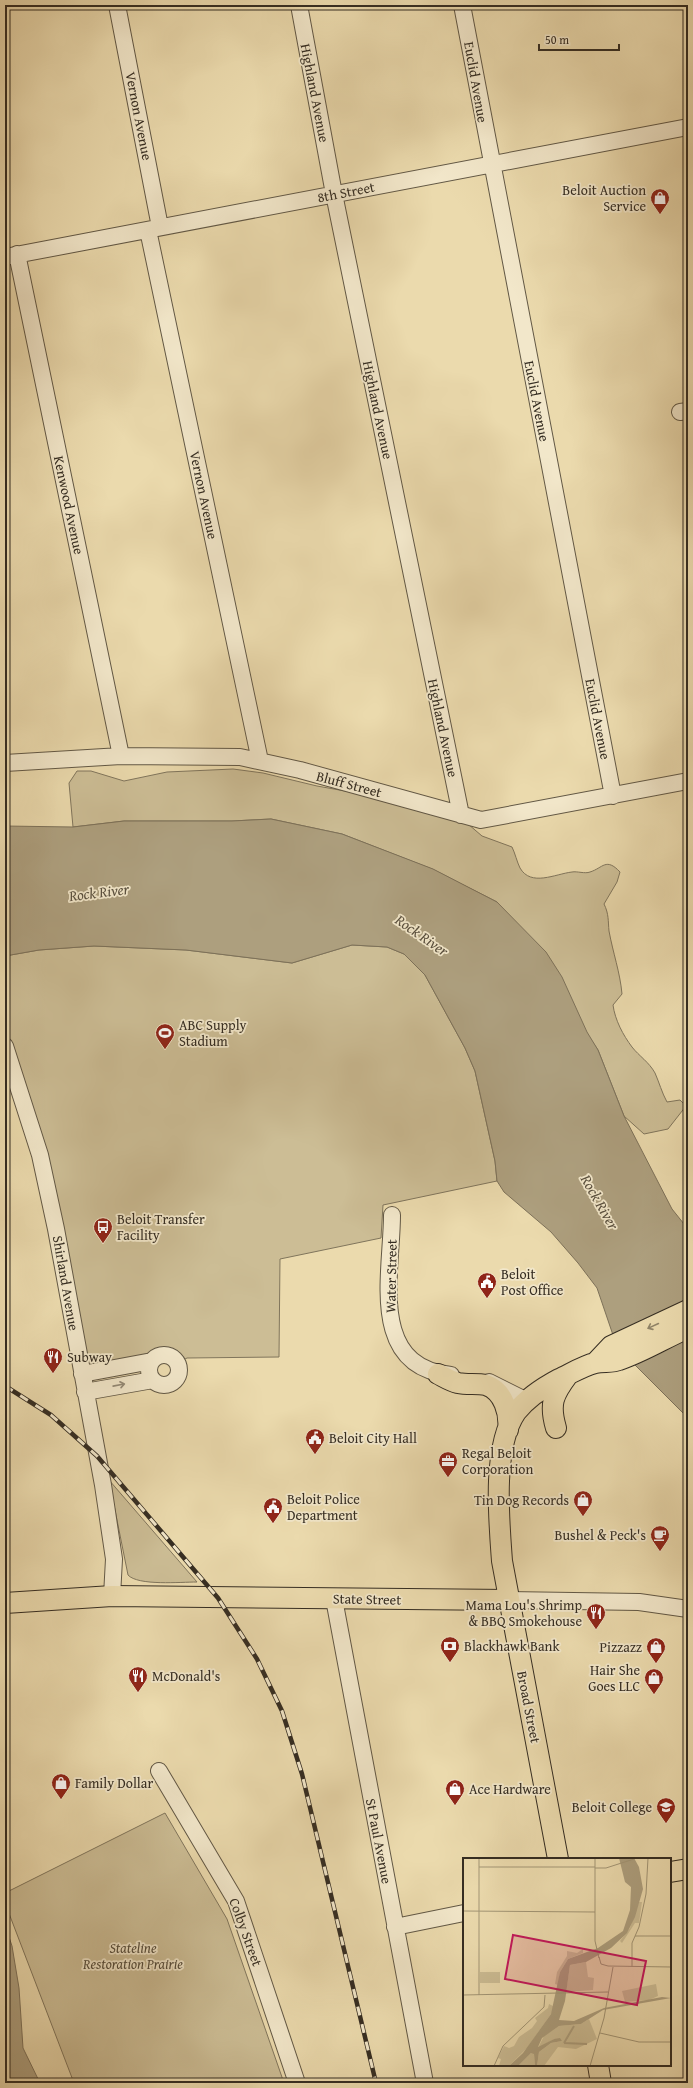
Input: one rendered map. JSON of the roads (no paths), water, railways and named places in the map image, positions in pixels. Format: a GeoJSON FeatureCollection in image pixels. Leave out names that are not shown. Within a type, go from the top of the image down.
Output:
{"type":"FeatureCollection","features":[{"type":"Feature","properties":{"kind":"main road","name":"Broad Street"},"geometry":{"type":"LineString","coordinates":[[558,1858],[508,1600],[499,1527],[501,1462],[508,1430],[517,1412],[527,1401],[550,1384],[614,1354],[688,1310]]}},
{"type":"Feature","properties":{"kind":"main road","name":"Broad Street"},"geometry":{"type":"LineString","coordinates":[[614,1354],[688,1328]]}},
{"type":"Feature","properties":{"kind":"main road"},"geometry":{"type":"LineString","coordinates":[[432,1372],[457,1383],[485,1385],[495,1390],[502,1398],[506,1408],[508,1430]]}},
{"type":"Feature","properties":{"kind":"main road"},"geometry":{"type":"LineString","coordinates":[[556,1428],[552,1410],[553,1400],[568,1375]]}},
{"type":"Feature","properties":{"kind":"main road","name":"State Street"},"geometry":{"type":"LineString","coordinates":[[5,1603],[112,1596],[508,1600]]}},
{"type":"Feature","properties":{"kind":"main road"},"geometry":{"type":"LineString","coordinates":[[671,1872],[688,1869]]}},
{"type":"Feature","properties":{"kind":"main road"},"geometry":{"type":"LineString","coordinates":[[598,2066],[601,2083]]}},
{"type":"Feature","properties":{"kind":"street","name":"Vernon Avenue"},"geometry":{"type":"LineString","coordinates":[[117,5],[154,228],[260,761]]}},
{"type":"Feature","properties":{"kind":"street","name":"Highland Avenue"},"geometry":{"type":"LineString","coordinates":[[299,5],[334,194],[461,815]]}},
{"type":"Feature","properties":{"kind":"street","name":"Euclid Avenue"},"geometry":{"type":"LineString","coordinates":[[462,5],[491,164],[613,796]]}},
{"type":"Feature","properties":{"kind":"street","name":"8th Street"},"geometry":{"type":"LineString","coordinates":[[11,255],[688,127]]}},
{"type":"Feature","properties":{"kind":"street","name":"Kenwood Avenue"},"geometry":{"type":"LineString","coordinates":[[11,255],[121,756]]}},
{"type":"Feature","properties":{"kind":"street","name":"Bluff Street"},"geometry":{"type":"LineString","coordinates":[[5,763],[121,756],[240,757],[481,820],[688,781]]}},
{"type":"Feature","properties":{"kind":"street","name":"Shirland Avenue"},"geometry":{"type":"LineString","coordinates":[[5,1046],[46,1180],[103,1485],[114,1559],[112,1596]]}},
{"type":"Feature","properties":{"kind":"street","name":"Water Street"},"geometry":{"type":"LineString","coordinates":[[392,1215],[388,1306],[392,1330],[399,1345],[413,1362],[432,1372]]}},
{"type":"Feature","properties":{"kind":"street"},"geometry":{"type":"LineString","coordinates":[[82,1374],[152,1361],[160,1355],[166,1354],[175,1359],[179,1367],[178,1377],[171,1384],[162,1385],[153,1380],[149,1371],[152,1361]]}},
{"type":"Feature","properties":{"kind":"street"},"geometry":{"type":"LineString","coordinates":[[432,1372],[474,1377],[496,1384],[527,1401]]}},
{"type":"Feature","properties":{"kind":"street"},"geometry":{"type":"LineString","coordinates":[[85,1392],[153,1380]]}},
{"type":"Feature","properties":{"kind":"street","name":"St Paul Avenue"},"geometry":{"type":"LineString","coordinates":[[334,1599],[425,2083]]}},
{"type":"Feature","properties":{"kind":"street","name":"State Street"},"geometry":{"type":"LineString","coordinates":[[508,1600],[639,1602],[688,1609]]}},
{"type":"Feature","properties":{"kind":"street","name":"Colby Street"},"geometry":{"type":"LineString","coordinates":[[159,1771],[236,1901],[297,2083]]}},
{"type":"Feature","properties":{"kind":"street"},"geometry":{"type":"LineString","coordinates":[[395,1928],[463,1913]]}},
{"type":"Feature","properties":{"kind":"water","name":"Rock River"},"geometry":{"type":"Polygon","coordinates":[[[271,819],[342,834],[433,869],[497,902],[546,952],[562,977],[587,1032],[598,1050],[624,1116],[672,1209],[688,1229],[688,1418],[630,1360],[614,1338],[597,1288],[578,1263],[551,1232],[504,1192],[497,1181],[495,1161],[475,1071],[465,1048],[425,975],[404,954],[387,947],[352,945],[292,963],[186,950],[94,946],[39,950],[5,956],[5,826],[73,827],[124,821],[232,821],[271,819]]]}},
{"type":"Feature","properties":{"kind":"water"},"geometry":{"type":"Polygon","coordinates":[[[5,1925],[12,1946],[19,1988],[23,2048],[40,2083],[5,2082],[5,1925]]]}},
{"type":"Feature","properties":{"kind":"railway"},"geometry":{"type":"LineString","coordinates":[[5,1386],[51,1415],[97,1456],[218,1598],[257,1659],[282,1711],[302,1774],[376,2083]]}},
{"type":"Feature","properties":{"kind":"place","name":"Beloit Auction Service"},"geometry":{"type":"Point","coordinates":[660,215]}},
{"type":"Feature","properties":{"kind":"place","name":"ABC Supply Stadium"},"geometry":{"type":"Point","coordinates":[165,1050]}},
{"type":"Feature","properties":{"kind":"place","name":"Beloit Transfer Facility"},"geometry":{"type":"Point","coordinates":[103,1244]}},
{"type":"Feature","properties":{"kind":"place","name":"Beloit Post Office"},"geometry":{"type":"Point","coordinates":[487,1299]}},
{"type":"Feature","properties":{"kind":"place","name":"Subway"},"geometry":{"type":"Point","coordinates":[53,1374]}},
{"type":"Feature","properties":{"kind":"place","name":"Beloit City Hall"},"geometry":{"type":"Point","coordinates":[315,1455]}},
{"type":"Feature","properties":{"kind":"place","name":"Regal Beloit Corporation"},"geometry":{"type":"Point","coordinates":[448,1478]}},
{"type":"Feature","properties":{"kind":"place","name":"Tin Dog Records"},"geometry":{"type":"Point","coordinates":[583,1517]}},
{"type":"Feature","properties":{"kind":"place","name":"Beloit Police Department"},"geometry":{"type":"Point","coordinates":[273,1524]}},
{"type":"Feature","properties":{"kind":"place","name":"Bushel & Peck's"},"geometry":{"type":"Point","coordinates":[660,1552]}},
{"type":"Feature","properties":{"kind":"place","name":"Mama Lou's Shrimp & BBQ Smokehouse"},"geometry":{"type":"Point","coordinates":[596,1630]}},
{"type":"Feature","properties":{"kind":"place","name":"Blackhawk Bank"},"geometry":{"type":"Point","coordinates":[450,1663]}},
{"type":"Feature","properties":{"kind":"place","name":"Pizzazz"},"geometry":{"type":"Point","coordinates":[656,1664]}},
{"type":"Feature","properties":{"kind":"place","name":"McDonald's"},"geometry":{"type":"Point","coordinates":[138,1693]}},
{"type":"Feature","properties":{"kind":"place","name":"Hair She Goes LLC"},"geometry":{"type":"Point","coordinates":[654,1695]}},
{"type":"Feature","properties":{"kind":"place","name":"Family Dollar"},"geometry":{"type":"Point","coordinates":[61,1800]}},
{"type":"Feature","properties":{"kind":"place","name":"Ace Hardware"},"geometry":{"type":"Point","coordinates":[455,1806]}},
{"type":"Feature","properties":{"kind":"place","name":"Beloit College"},"geometry":{"type":"Point","coordinates":[666,1824]}},
{"type":"Feature","properties":{"kind":"park label","name":"Stateline Restoration Prairie"},"geometry":{"type":"Point","coordinates":[133,1956]}}]}
